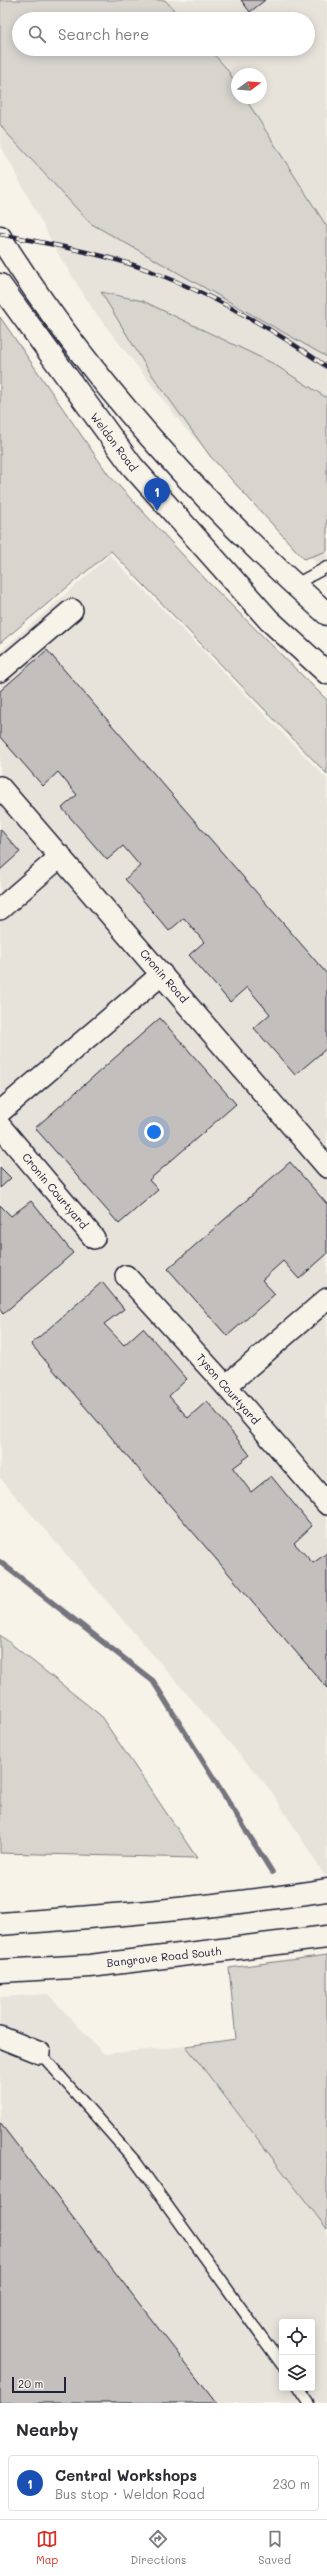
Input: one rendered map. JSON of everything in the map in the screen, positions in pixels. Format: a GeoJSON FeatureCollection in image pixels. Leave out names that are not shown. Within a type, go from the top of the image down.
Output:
{"type":"FeatureCollection","features":[{"type":"Feature","properties":{"kind":"highway"},"geometry":{"type":"LineString","coordinates":[[4,243],[56,320],[112,393],[242,535],[294,585],[327,614]]}},
{"type":"Feature","properties":{"kind":"highway","name":"Weldon Road"},"geometry":{"type":"LineString","coordinates":[[0,285],[132,466],[269,620],[327,672]]}},
{"type":"Feature","properties":{"kind":"highway"},"geometry":{"type":"LineString","coordinates":[[0,1924],[109,1916],[268,1899],[327,1890]]}},
{"type":"Feature","properties":{"kind":"highway","name":"Bangrave Road South"},"geometry":{"type":"LineString","coordinates":[[0,1971],[90,1966],[327,1936]]}},
{"type":"Feature","properties":{"kind":"street"},"geometry":{"type":"LineString","coordinates":[[0,671],[72,610]]}},
{"type":"Feature","properties":{"kind":"street","name":"Cronin Road"},"geometry":{"type":"LineString","coordinates":[[0,787],[61,856],[327,1167]]}},
{"type":"Feature","properties":{"kind":"street"},"geometry":{"type":"LineString","coordinates":[[0,909],[61,856]]}},
{"type":"Feature","properties":{"kind":"street"},"geometry":{"type":"LineString","coordinates":[[0,1112],[162,974]]}},
{"type":"Feature","properties":{"kind":"street","name":"Cronin Courtyard"},"geometry":{"type":"LineString","coordinates":[[0,1126],[94,1238]]}},
{"type":"Feature","properties":{"kind":"street","name":"Tyson Courtyard"},"geometry":{"type":"LineString","coordinates":[[126,1276],[226,1386],[325,1499]]}},
{"type":"Feature","properties":{"kind":"street"},"geometry":{"type":"LineString","coordinates":[[226,1386],[327,1299]]}},
{"type":"Feature","properties":{"kind":"street"},"geometry":{"type":"LineString","coordinates":[[0,2037],[40,2053]]}},
{"type":"Feature","properties":{"kind":"lane"},"geometry":{"type":"LineString","coordinates":[[294,585],[327,567]]}},
{"type":"Feature","properties":{"kind":"lane"},"geometry":{"type":"LineString","coordinates":[[40,2053],[136,2162],[279,2361]]}},
{"type":"Feature","properties":{"kind":"lane"},"geometry":{"type":"LineString","coordinates":[[301,2391],[309,2403]]}},
{"type":"Feature","properties":{"kind":"shaded area"},"geometry":{"type":"Polygon","coordinates":[[[0,0],[327,0],[327,574],[185,428],[94,311],[60,257],[0,144],[0,0]]]}},
{"type":"Feature","properties":{"kind":"shaded area"},"geometry":{"type":"Polygon","coordinates":[[[0,0],[165,0],[176,12],[12,12],[12,56],[215,56],[231,76],[231,104],[249,104],[327,227],[327,357],[90,223],[0,124],[0,0]]]}},
{"type":"Feature","properties":{"kind":"shaded area"},"geometry":{"type":"Polygon","coordinates":[[[101,292],[143,301],[272,363],[327,398],[327,551],[304,559],[210,456],[147,368],[101,292]]]}},
{"type":"Feature","properties":{"kind":"shaded area"},"geometry":{"type":"Polygon","coordinates":[[[0,317],[108,474],[208,582],[327,700],[327,774],[111,551],[0,643],[0,317]]]}},
{"type":"Feature","properties":{"kind":"shaded area"},"geometry":{"type":"Polygon","coordinates":[[[110,555],[327,779],[327,1875],[325,1876],[271,1791],[0,1478],[0,652],[110,555]]]}},
{"type":"Feature","properties":{"kind":"shaded area"},"geometry":{"type":"Polygon","coordinates":[[[0,1635],[100,1715],[197,1858],[0,1853],[0,1635]]]}},
{"type":"Feature","properties":{"kind":"shaded area"},"geometry":{"type":"Polygon","coordinates":[[[327,1955],[327,2229],[186,2046],[236,2039],[229,1968],[327,1955]]]}},
{"type":"Feature","properties":{"kind":"shaded area"},"geometry":{"type":"Polygon","coordinates":[[[48,1994],[104,2054],[186,2046],[327,2229],[327,2403],[0,2403],[0,1997],[48,1994]]]}},
{"type":"Feature","properties":{"kind":"building"},"geometry":{"type":"Polygon","coordinates":[[[241,0],[265,0],[250,12],[241,0]]]}},
{"type":"Feature","properties":{"kind":"building"},"geometry":{"type":"Polygon","coordinates":[[[47,650],[327,974],[327,1048],[295,1075],[254,1028],[270,1014],[247,987],[230,1002],[189,955],[204,942],[184,918],[169,931],[125,879],[140,866],[123,846],[107,860],[62,808],[77,795],[58,772],[43,786],[0,737],[0,691],[47,650]]]}},
{"type":"Feature","properties":{"kind":"building"},"geometry":{"type":"Polygon","coordinates":[[[0,829],[20,852],[0,870],[0,829]]]}},
{"type":"Feature","properties":{"kind":"building"},"geometry":{"type":"Polygon","coordinates":[[[160,1018],[236,1104],[149,1180],[158,1190],[119,1224],[35,1128],[160,1018]]]}},
{"type":"Feature","properties":{"kind":"building"},"geometry":{"type":"Polygon","coordinates":[[[290,1162],[327,1204],[327,1254],[299,1279],[283,1261],[262,1280],[275,1294],[227,1336],[168,1269],[290,1162]]]}},
{"type":"Feature","properties":{"kind":"building"},"geometry":{"type":"Polygon","coordinates":[[[0,1167],[11,1178],[0,1188],[0,1167]]]}},
{"type":"Feature","properties":{"kind":"building"},"geometry":{"type":"Polygon","coordinates":[[[31,1201],[73,1253],[3,1314],[0,1310],[0,1205],[11,1216],[31,1201]]]}},
{"type":"Feature","properties":{"kind":"building"},"geometry":{"type":"Polygon","coordinates":[[[102,1282],[124,1309],[104,1324],[124,1345],[143,1328],[187,1379],[169,1396],[188,1418],[207,1401],[250,1455],[233,1468],[251,1492],[271,1476],[312,1526],[294,1543],[313,1563],[327,1553],[327,1688],[31,1344],[102,1282]]]}},
{"type":"Feature","properties":{"kind":"building"},"geometry":{"type":"Polygon","coordinates":[[[0,2123],[216,2403],[0,2403],[0,2123]]]}},
{"type":"Feature","properties":{"kind":"waterway"},"geometry":{"type":"LineString","coordinates":[[0,1562],[153,1681],[272,1872]]}},
{"type":"Feature","properties":{"kind":"railway"},"geometry":{"type":"LineString","coordinates":[[0,234],[75,249],[130,264],[172,279],[263,325],[327,367]]}},
{"type":"Feature","properties":{"kind":"place","name":"Central Workshops"},"geometry":{"type":"Point","coordinates":[157,511]}}]}
